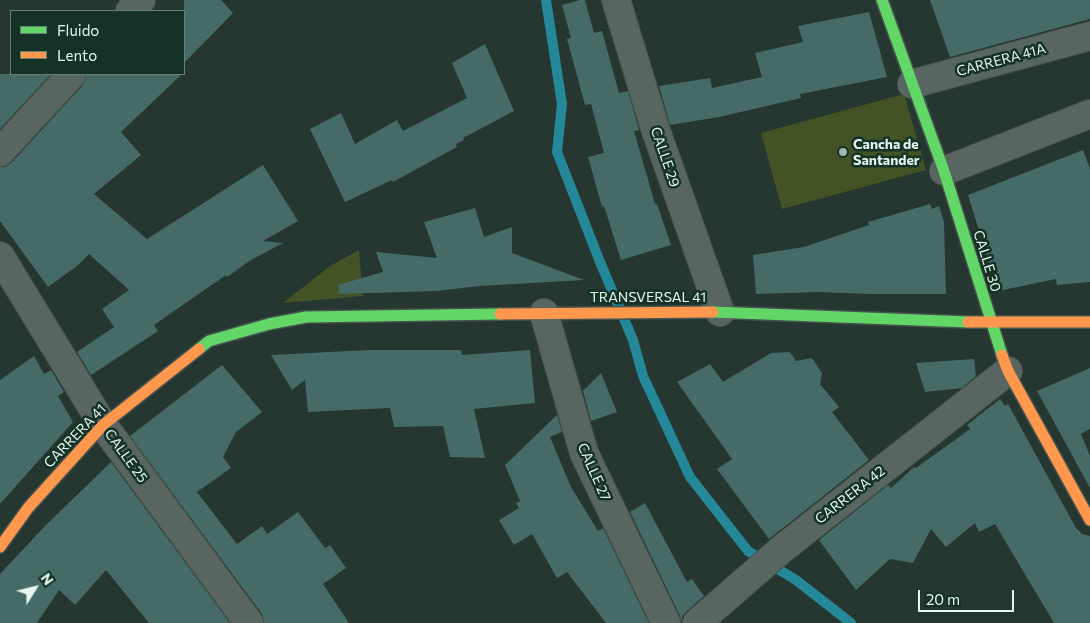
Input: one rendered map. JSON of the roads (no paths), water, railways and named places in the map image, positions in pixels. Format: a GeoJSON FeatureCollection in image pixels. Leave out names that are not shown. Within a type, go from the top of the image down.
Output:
{"type":"FeatureCollection","features":[{"type":"Feature","properties":{"kind":"street"},"geometry":{"type":"LineString","coordinates":[[131,10],[140,0]]}},
{"type":"Feature","properties":{"kind":"street","name":"CALLE 29"},"geometry":{"type":"LineString","coordinates":[[616,0],[655,128],[720,312]]}},
{"type":"Feature","properties":{"kind":"street","name":"CALLE 30"},"geometry":{"type":"LineString","coordinates":[[882,0],[944,171],[991,323],[1008,371],[1090,520]]}},
{"type":"Feature","properties":{"kind":"street","name":"CARRERA 41A"},"geometry":{"type":"LineString","coordinates":[[912,84],[1090,36]]}},
{"type":"Feature","properties":{"kind":"street"},"geometry":{"type":"LineString","coordinates":[[0,152],[71,75]]}},
{"type":"Feature","properties":{"kind":"street"},"geometry":{"type":"LineString","coordinates":[[944,171],[1090,114]]}},
{"type":"Feature","properties":{"kind":"street","name":"CALLE 25"},"geometry":{"type":"LineString","coordinates":[[0,256],[104,425],[249,623]]}},
{"type":"Feature","properties":{"kind":"street","name":"TRANSVERSAL 41"},"geometry":{"type":"LineString","coordinates":[[209,341],[248,329],[306,317],[544,312],[720,312],[991,323],[1090,322]]}},
{"type":"Feature","properties":{"kind":"street","name":"CALLE 27"},"geometry":{"type":"LineString","coordinates":[[544,312],[584,454],[666,623]]}},
{"type":"Feature","properties":{"kind":"street","name":"CARRERA 41"},"geometry":{"type":"LineString","coordinates":[[0,547],[28,508],[104,425],[209,341]]}},
{"type":"Feature","properties":{"kind":"street","name":"CARRERA 42"},"geometry":{"type":"LineString","coordinates":[[697,623],[782,549],[1008,371]]}},
{"type":"Feature","properties":{"kind":"waterway"},"geometry":{"type":"LineString","coordinates":[[546,0],[562,104],[557,152],[633,340],[643,376],[690,477],[748,551],[796,580],[851,623]]}},
{"type":"Feature","properties":{"kind":"place","name":"Cancha de Santander"},"geometry":{"type":"Point","coordinates":[843,152]}}]}
